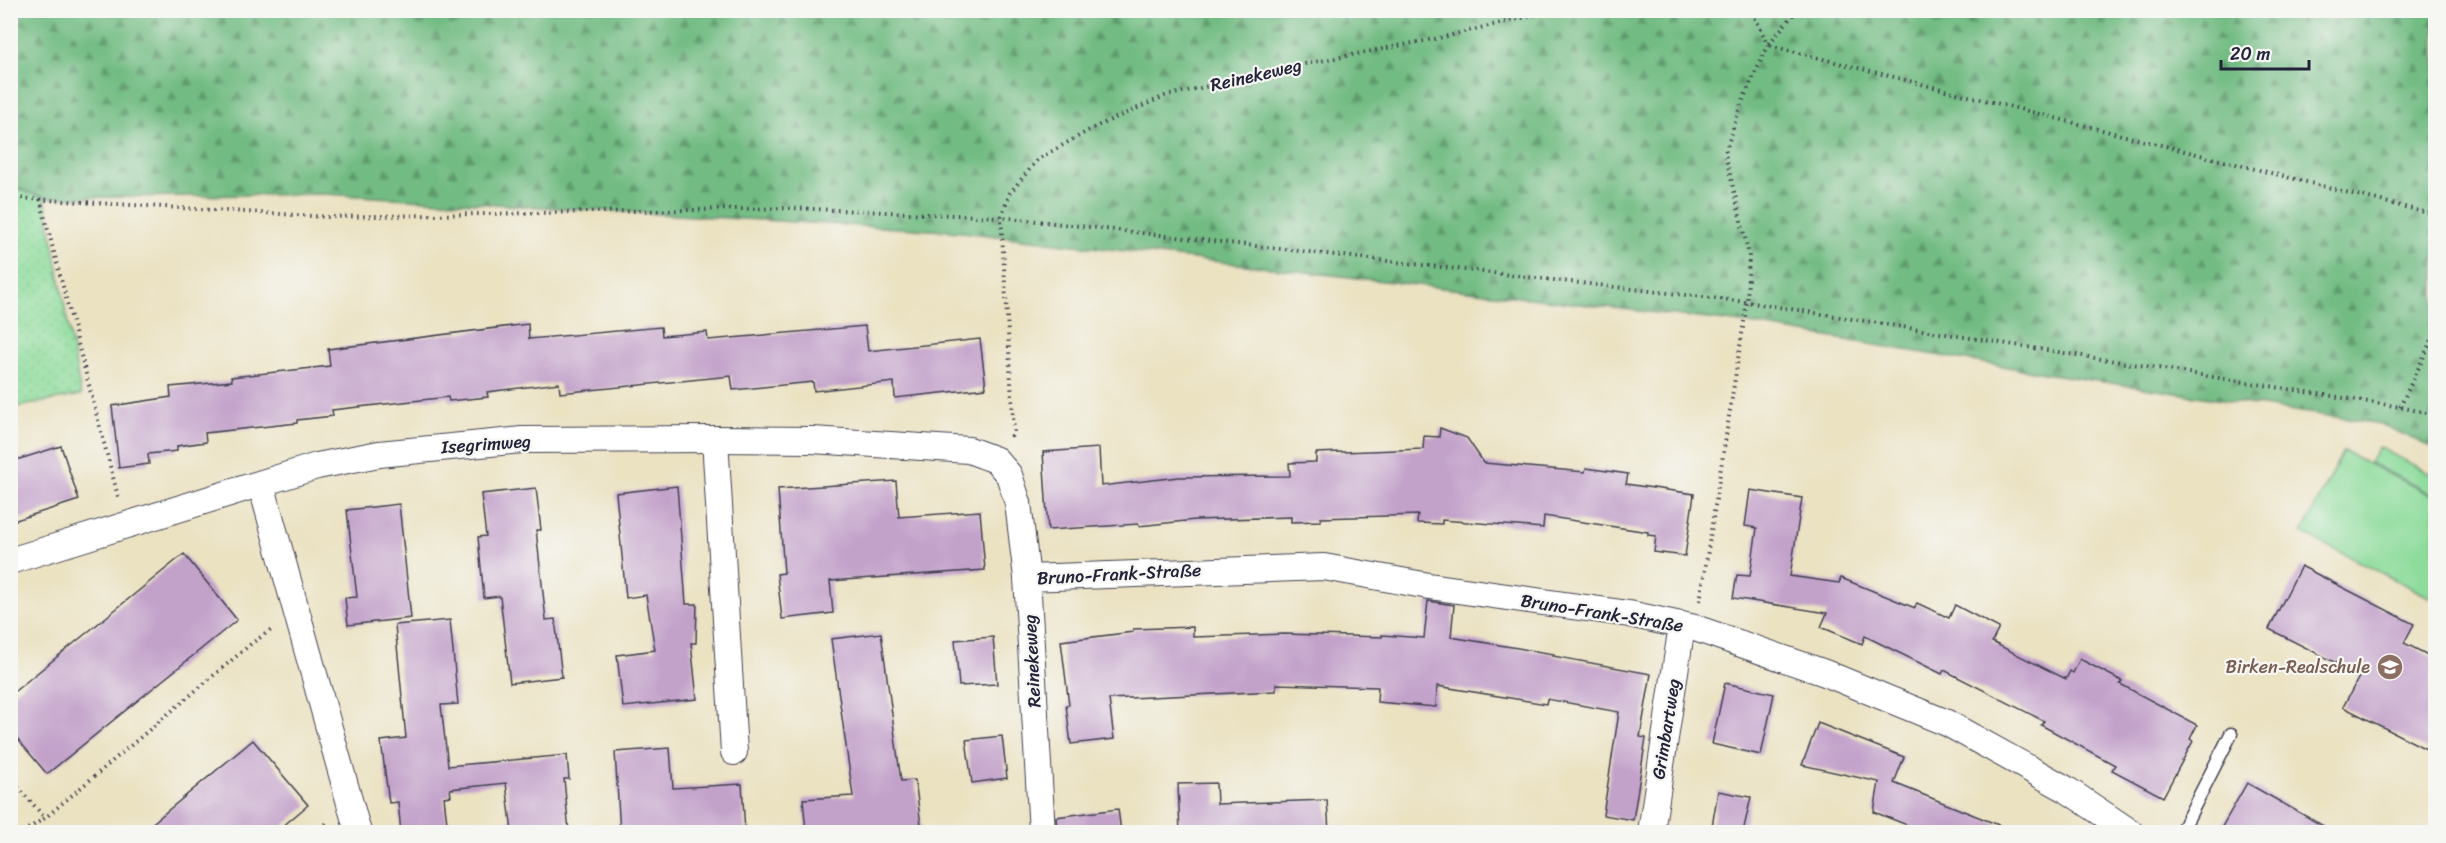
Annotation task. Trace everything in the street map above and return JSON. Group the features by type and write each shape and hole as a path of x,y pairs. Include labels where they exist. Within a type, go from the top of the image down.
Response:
{"street":[{"name":"Isegrimweg","path":"10,561 126,527 317,466 379,454 522,440 715,439 812,440 969,450 996,460"},
{"path":"715,439 734,752"},
{"name":"Reinekeweg","path":"996,460 1009,475 1018,503 1028,578 1042,832"},
{"path":"261,484 358,832"},
{"name":"Bruno-Frank-Straße","path":"1028,578 1324,567 1429,586 1629,614 1689,627 1825,673 1947,723 2066,789 2130,832"},
{"name":"Grimbartweg","path":"1651,832 1689,627"}],"lane":[{"path":"2181,832 2231,734"}],"path":[{"name":"Reinekeweg","path":"1001,217 1010,193 1038,159 1095,127 1165,96 1305,64 1439,38 1555,10"},
{"path":"1744,10 1756,19 1768,45"},
{"path":"1689,627 1748,303 1749,255 1725,153 1741,104 1768,45 1797,10"},
{"path":"1768,45 2436,215"},
{"path":"10,196 329,217 791,208 1001,217 1748,303 2400,407 2436,415"},
{"path":"40,199 126,527"},
{"path":"996,460 1014,432 1001,217"},
{"path":"2400,407 2436,331"},
{"path":"23,832 45,818 252,643"},
{"path":"10,778 45,818"},
{"path":"316,832 324,826"}],"green space":[{"path":"11,10 2435,11 2435,449 2381,424 2038,372 1743,323 963,232 324,194 46,198 11,186"},
{"path":"11,187 45,198 81,395 11,408"},
{"path":"2378,447 2435,476 2435,496 2370,463"},
{"path":"2343,451 2435,497 2435,600 2302,533"}],"building":[{"path":"528,324 529,339 661,327 662,336 707,332 708,340 865,326 868,351 980,339 986,388 895,398 894,382 814,391 813,382 733,390 731,376 560,393 559,383 487,392 488,397 449,401 448,397 332,410 333,416 297,420 297,423 205,433 206,442 177,446 177,451 148,454 149,464 119,468 112,406 171,397 170,387 232,381 231,377 330,366 328,349"},
{"path":"1440,428 1467,438 1484,463 1585,472 1586,468 1628,474 1626,484 1694,494 1685,556 1654,552 1656,536 1648,535 1648,532 1544,516 1543,528 1442,520 1442,524 1417,523 1418,515 1321,518 1321,521 1291,522 1291,517 1195,520 1139,526 1138,524 1048,530 1043,452 1099,448 1101,486 1179,477 1290,476 1289,463 1316,462 1316,453 1423,449 1424,436 1439,437"},
{"path":"61,446 79,500 10,522 10,462"},
{"path":"896,481 899,517 980,511 985,570 830,581 833,613 782,619 777,574 784,573 778,489"},
{"path":"677,486 686,604 697,604 696,643 691,643 697,699 623,707 617,655 655,650 646,595 626,598 616,493"},
{"path":"536,488 541,530 536,530 546,620 555,619 562,677 510,683 500,596 484,598 478,537 486,536 481,494"},
{"path":"1750,490 1802,498 1790,576 1839,583 1841,578 1915,608 1917,603 1949,618 1955,605 1999,628 1992,642 2066,679 2070,671 2073,673 2080,659 2122,681 2120,684 2197,725 2190,739 2193,741 2163,797 2112,770 2115,765 2041,725 2044,721 1944,670 1942,674 1865,636 1862,644 1821,627 1827,613 1733,598 1737,575 1750,576 1757,528 1745,526"},
{"path":"399,504 411,618 348,625 345,598 357,597 347,510"},
{"path":"184,554 237,620 47,774 10,730 10,695"},
{"name":"Birken-Realschule","path":"2301,566 2414,624 2404,643 2436,659 2436,754 2343,707 2360,675 2269,629"},
{"path":"1428,601 1454,605 1451,637 1554,654 1553,656 1651,674 1640,737 1646,738 1633,820 1603,815 1619,712 1547,699 1546,704 1437,686 1436,707 1377,702 1378,687 1276,684 1276,691 1109,699 1114,739 1071,744 1061,641 1133,632 1133,629 1193,627 1193,637 1284,634 1424,638"},
{"path":"450,620 458,704 441,705 448,766 567,755 569,779 564,779 569,832 512,832 506,783 450,789 451,796 444,797 448,832 401,832 398,802 389,803 381,741 406,738 395,625"},
{"path":"881,633 901,781 915,780 922,832 806,832 803,799 853,796 831,639"},
{"path":"993,637 997,684 959,686 955,640"},
{"path":"1725,683 1774,694 1761,755 1712,744"},
{"path":"1818,723 1904,757 1894,783 2016,832 1925,832 1874,812 1879,782 1802,765"},
{"path":"1002,736 1007,778 972,783 966,740"},
{"path":"253,740 308,805 276,832 142,832"},
{"path":"670,748 673,788 742,784 745,832 620,832 615,752"},
{"path":"1216,783 1217,804 1327,800 1329,832 1180,832 1178,784"},
{"path":"2247,783 2334,832 2219,832"},
{"path":"1718,791 1751,797 1743,832 1711,832"},
{"path":"1118,809 1121,832 1057,832 1056,817"}],"place":[{"name":"Birken-Realschule","path":"2390,667"}]}
